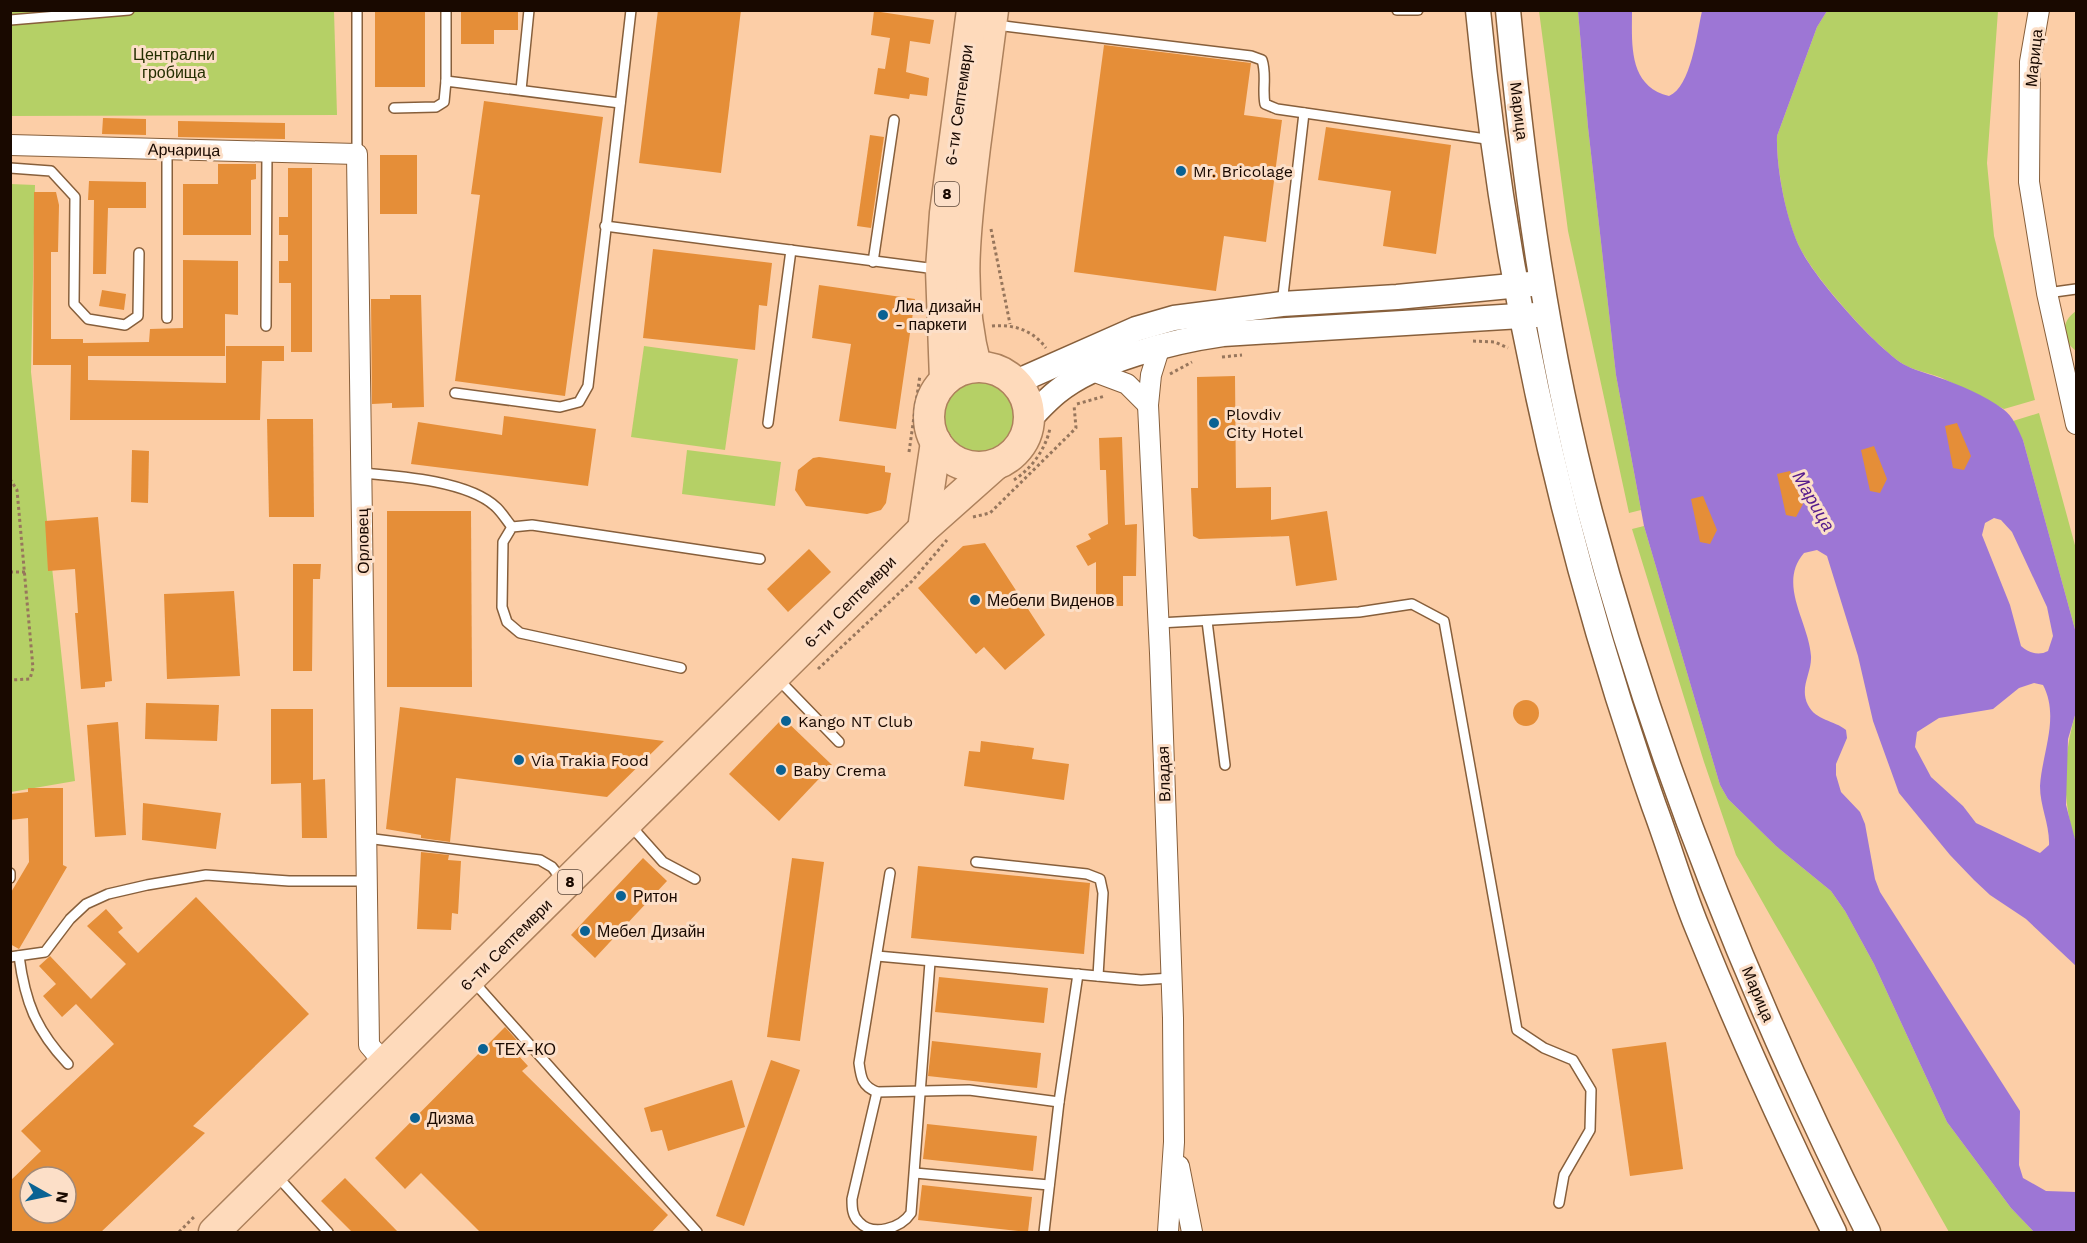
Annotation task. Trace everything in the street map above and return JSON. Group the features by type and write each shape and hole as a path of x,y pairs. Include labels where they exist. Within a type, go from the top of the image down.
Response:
{"main road":[{"name":"6-ти Септември","path":"933,373 945,213 985,15"},
{"name":"6-ти Септември","path":"976,366 964,311 963,271 985,15"},
{"path":"994,465 983,467 961,464 942,451 936,442 931,432 929,410 938,388 933,373 954,373 976,366 998,369 1016,382 1026,398 1030,418"},
{"name":"8","path":"994,465 1020,447 1030,418"},
{"path":"923,530 936,442"},
{"name":"6-ти Септември","path":"221,1222 386,1065 923,530 994,465"}],"street":[{"name":"Марица","path":"1478,10 1494,141 1520,317 1565,516 1626,725 1697,926 1785,1132 1834,1233"},
{"name":"Марица","path":"1508,10 1515,86 1547,314 1589,509 1618,614 1652,716 1725,915 1812,1120 1868,1233"},
{"name":"Марица","path":"2039,10 2030,62 2029,182 2047,293 2072,376 2076,420"},
{"name":"Арчарица","path":"10,146 357,154"},
{"name":"Орловец","path":"357,154 369,1045 386,1065"},
{"path":"1016,382 1136,329 1174,318 1282,304 1397,297 1542,283"},
{"path":"1030,418 1058,391 1095,372 1179,340 1223,333 1547,314"},
{"name":"Владая","path":"1160,346 1151,375 1148,405 1159,624 1171,978 1174,1143 1168,1233"},
{"path":"1095,372 1127,384 1148,405"},
{"name":"Владая","path":"1174,1143 1192,1233"}],"lane":[{"path":"10,20 129,10"},
{"name":"Орловец","path":"357,10 357,154"},
{"path":"394,108 436,107 444,102 446,10"},
{"path":"521,90 529,10"},
{"path":"455,393 560,407 579,402 588,386 632,10"},
{"path":"1398,10 1418,10"},
{"path":"985,15 1251,56 1262,60 1265,71 1262,92 1265,104 1277,109 1494,141"},
{"path":"446,81 620,103"},
{"path":"1282,304 1304,112"},
{"path":"873,262 894,120"},
{"path":"167,149 167,318"},
{"path":"266,326 267,152"},
{"path":"10,168 51,171 75,198 74,304 88,319 125,325 138,316 139,253"},
{"path":"605,226 941,270"},
{"path":"768,423 791,250"},
{"path":"2047,293 2076,289"},
{"path":"362,473 401,476 473,493 497,507 512,527"},
{"path":"512,527 532,525 760,559"},
{"path":"512,527 503,542 502,607 507,622 520,633 681,668"},
{"path":"1159,624 1359,612 1412,604 1444,621 1517,1030 1545,1048 1573,1060 1591,1090 1590,1130 1564,1175 1559,1203"},
{"path":"1208,621 1225,765"},
{"path":"776,676 838,742"},
{"path":"628,824 663,862 695,879"},
{"path":"366,838 540,860 552,867 567,885"},
{"path":"976,862 1087,874 1100,879 1103,893 1098,976"},
{"path":"10,873 10,878"},
{"path":"890,873 859,1063 861,1078 867,1088 876,1092 969,1090 1059,1102"},
{"path":"68,1064 47,1042 28,1006 15,956 45,952 70,919 86,904 108,894 206,875 289,881 367,881"},
{"path":"877,956 1141,980 1171,978"},
{"path":"876,1092 852,1199 853,1213 859,1223 881,1228 904,1223 911,1213 930,962"},
{"path":"1044,1233 1059,1102 1078,974"},
{"path":"471,980 697,1233"},
{"path":"274,1173 328,1233"},
{"path":"915,1173 1049,1185"}],"path":[{"path":"989,221 1010,324"},
{"path":"1462,340 1495,342 1513,350 1527,347"},
{"path":"1212,357 1248,355"},
{"path":"1151,375 1173,374 1178,368 1200,358"},
{"path":"908,463 913,410 933,373"},
{"path":"964,519 990,513 1076,428 1074,405 1111,394 1127,384"},
{"path":"10,479 13,479 17,490 33,668 30,679 10,680"},
{"path":"10,572 25,572"},
{"path":"179,1233 221,1222"}],"green space":[{"name":"Централни гробища","path":"11,11 334,11 337,115 11,116"},
{"path":"1539,11 1578,11 1588,127 1616,375 1641,510 1629,513 1568,231"},
{"path":"1827,11 1998,11 1987,163 1994,236 2035,400 2004,409 1942,378 1903,364 1877,342 1847,310 1818,276 1800,248 1790,223 1783,193 1777,136 1817,27"},
{"path":"10,184 35,185 31,372 75,781 11,792"},
{"path":"2076,311 2076,351 2067,342 2064,331 2067,320"},
{"path":"644,346 738,359 725,450 631,437"},
{"path":"981,381 995,384 1007,392 1015,404 1018,418 1015,432 1007,444 995,452 981,455 967,452 955,444 947,432 944,418 947,404 955,392 967,384"},
{"path":"2039,413 2076,549 2076,633 2023,440 2013,421"},
{"path":"687,450 781,462 775,506 682,494"},
{"path":"1644,526 1720,785 1728,799 1776,846 1831,891 1845,911 1874,964 1947,1122 2011,1208 2034,1232 1949,1232 1736,855 1704,762 1632,529"},
{"path":"2076,712 2076,843 2066,794 2066,761"}],"water":[{"path":"1578,11 1632,11 1633,50 1639,73 1656,91 1669,96 1677,91 1688,71 1702,11 1827,11 1817,27 1777,136 1778,163 1783,193 1790,223 1800,248 1818,277 1862,327 1891,355 1907,366 1963,387 1996,404 2010,415 2023,440 2076,633 2076,712 2068,739 2066,805 2076,843 2076,966 2026,919 1990,895 1974,880 1950,855 1899,793 1873,721 1858,656 1827,556 1817,550 1804,553 1796,565 1793,577 1794,590 1811,656 1805,686 1806,698 1811,710 1816,714 1846,730 1847,738 1836,764 1836,775 1841,792 1860,812 1865,824 1875,879 1880,892 2020,1111 2019,1165 2023,1178 2046,1191 2076,1192 2076,1232 2034,1232 2011,1208 1947,1122 1874,964 1845,911 1831,891 1776,846 1728,799 1720,785 1644,526 1616,375 1588,127","holes":["1994,518 2001,520 2012,532 2047,607 2053,636 2048,651 2045,653 2034,653 2021,646 2010,605 1982,535 1985,523","2034,683 2043,685 2050,710 2049,735 2040,786 2049,845 2040,853 1976,823 1963,806 1931,777 1915,747 1917,732 1939,718 1993,709 2019,688"]}],"building":[{"path":"375,10 425,10 425,87 375,87"},
{"path":"461,10 518,10 518,30 494,30 494,44 461,44"},
{"path":"658,10 741,10 721,173 639,163"},
{"path":"874,11 934,20 930,44 910,41 906,72 929,78 927,96 910,94 909,99 874,94 878,68 885,69 890,38 871,35"},
{"name":"Mr. Bricolage","path":"1104,45 1251,63 1244,115 1282,120 1266,242 1224,236 1216,291 1074,272"},
{"path":"484,101 603,117 565,396 455,381 480,195 471,194"},
{"path":"103,118 146,119 146,135 102,134"},
{"path":"178,121 285,123 285,139 178,137"},
{"path":"1326,127 1451,145 1436,254 1383,246 1391,191 1318,180"},
{"path":"870,135 884,137 871,228 857,226"},
{"path":"380,155 417,155 417,214 380,214"},
{"path":"218,164 256,164 256,179 251,180 251,235 183,235 183,184 218,184"},
{"path":"288,168 312,168 312,352 291,352 291,283 279,283 279,261 288,261 288,235 279,235 279,217 288,217"},
{"path":"89,181 146,182 146,208 108,208 106,274 93,274 94,200 88,200"},
{"path":"34,192 56,192 59,205 58,252 51,252 51,339 83,339 83,343 149,342 150,329 183,328 183,260 238,261 238,315 225,314 225,356 88,356 88,380 226,383 226,346 284,346 284,361 262,361 260,420 70,420 71,365 33,365"},
{"path":"653,249 772,263 767,306 759,305 755,350 643,338"},
{"path":"819,285 915,299 896,429 839,421 851,344 812,338"},
{"path":"102,290 126,294 124,310 99,306"},
{"path":"390,295 421,295 424,407 392,408 392,403 372,404 371,299 390,299"},
{"path":"1235,376 1236,488 1271,487 1271,520 1327,511 1337,580 1296,586 1289,536 1199,539 1193,536 1191,488 1198,488 1197,377"},
{"path":"504,416 596,429 588,486 411,464 418,422 502,435"},
{"path":"267,419 313,419 314,517 269,517"},
{"path":"1957,423 1971,456 1964,470 1953,468 1945,426"},
{"path":"1122,437 1125,525 1137,524 1136,576 1123,576 1123,606 1105,606 1105,597 1096,597 1096,562 1088,566 1076,546 1091,539 1088,534 1108,524 1106,470 1100,470 1099,438"},
{"path":"1874,446 1887,479 1880,493 1870,491 1861,450"},
{"path":"132,450 149,451 148,503 131,502"},
{"path":"813,458 885,466 885,472 891,473 886,503 881,510 867,514 806,506 795,490 798,470"},
{"path":"1790,471 1803,504 1796,517 1786,515 1777,474"},
{"path":"1703,496 1717,530 1710,544 1700,542 1691,499"},
{"path":"387,511 471,511 472,687 387,687"},
{"path":"98,517 112,681 105,682 105,687 81,689 75,613 78,613 75,569 48,571 45,521"},
{"name":"Мебели Виденов","path":"985,543 1045,635 1005,670 984,647 976,654 918,588 963,546"},
{"path":"809,549 831,572 788,612 767,589"},
{"path":"293,564 321,564 320,579 313,579 312,671 293,671"},
{"path":"234,591 240,676 167,679 164,594"},
{"path":"1526,700 1535,704 1539,713 1535,722 1526,726 1517,722 1513,713 1517,704"},
{"path":"146,703 219,705 217,741 145,739"},
{"name":"Via Trakia Food","path":"400,707 664,741 607,797 456,778 450,842 421,838 421,835 386,829"},
{"path":"271,709 313,709 313,780 325,779 327,838 302,838 301,783 271,784"},
{"name":"Baby Crema","path":"783,718 832,765 779,821 729,774"},
{"path":"118,722 126,835 95,837 87,725"},
{"path":"981,741 1034,748 1032,759 1069,764 1064,800 964,786 969,751 980,752"},
{"path":"28,788 63,788 63,865 67,867 19,949 10,944 10,894 29,862 28,818 10,820 10,794 28,792"},
{"path":"143,803 221,813 216,849 142,840"},
{"path":"421,852 449,855 448,860 461,861 458,914 452,913 451,930 417,929"},
{"path":"643,858 667,881 595,958 571,935"},
{"path":"792,858 824,862 800,1041 767,1037"},
{"path":"918,866 1090,883 1084,954 911,938"},
{"path":"196,897 309,1014 193,1126 205,1133 100,1233 10,1233 10,1181 18,1173 18,1225 78,1225 78,1165 27,1165 41,1151 21,1131 114,1044 76,1004 62,1017 43,996 56,984 39,966 50,956 91,999 126,964 87,926 106,909 123,928 118,932 138,953"},
{"path":"939,977 1048,988 1044,1023 935,1012"},
{"path":"505,1027 523,1047 517,1054 528,1066 522,1071 668,1215 651,1233 481,1233 421,1173 405,1189 375,1158"},
{"path":"932,1041 1041,1053 1037,1088 928,1076"},
{"path":"1666,1042 1683,1169 1630,1176 1612,1049"},
{"path":"771,1060 800,1070 744,1226 716,1216"},
{"path":"732,1080 745,1127 668,1151 662,1130 651,1132 644,1108"},
{"path":"927,1124 1037,1136 1033,1171 923,1159"},
{"path":"345,1178 399,1233 353,1233 321,1201"},
{"path":"922,1185 1032,1197 1028,1232 918,1220"}],"place":[{"name":"Mr. Bricolage","path":"1181,171"},
{"name":"Лиа дизайн - паркети","path":"883,315"},
{"name":"Plovdiv City Hotel","path":"1214,423"},
{"name":"Мебели Виденов","path":"975,600"},
{"name":"Kango NT Club","path":"786,721"},
{"name":"Via Trakia Food","path":"519,760"},
{"name":"Baby Crema","path":"781,770"},
{"name":"Ритон","path":"621,896"},
{"name":"Мебел Дизайн","path":"585,931"},
{"name":"ТЕХ-КО","path":"483,1049"},
{"name":"Дизма","path":"415,1118"}]}
